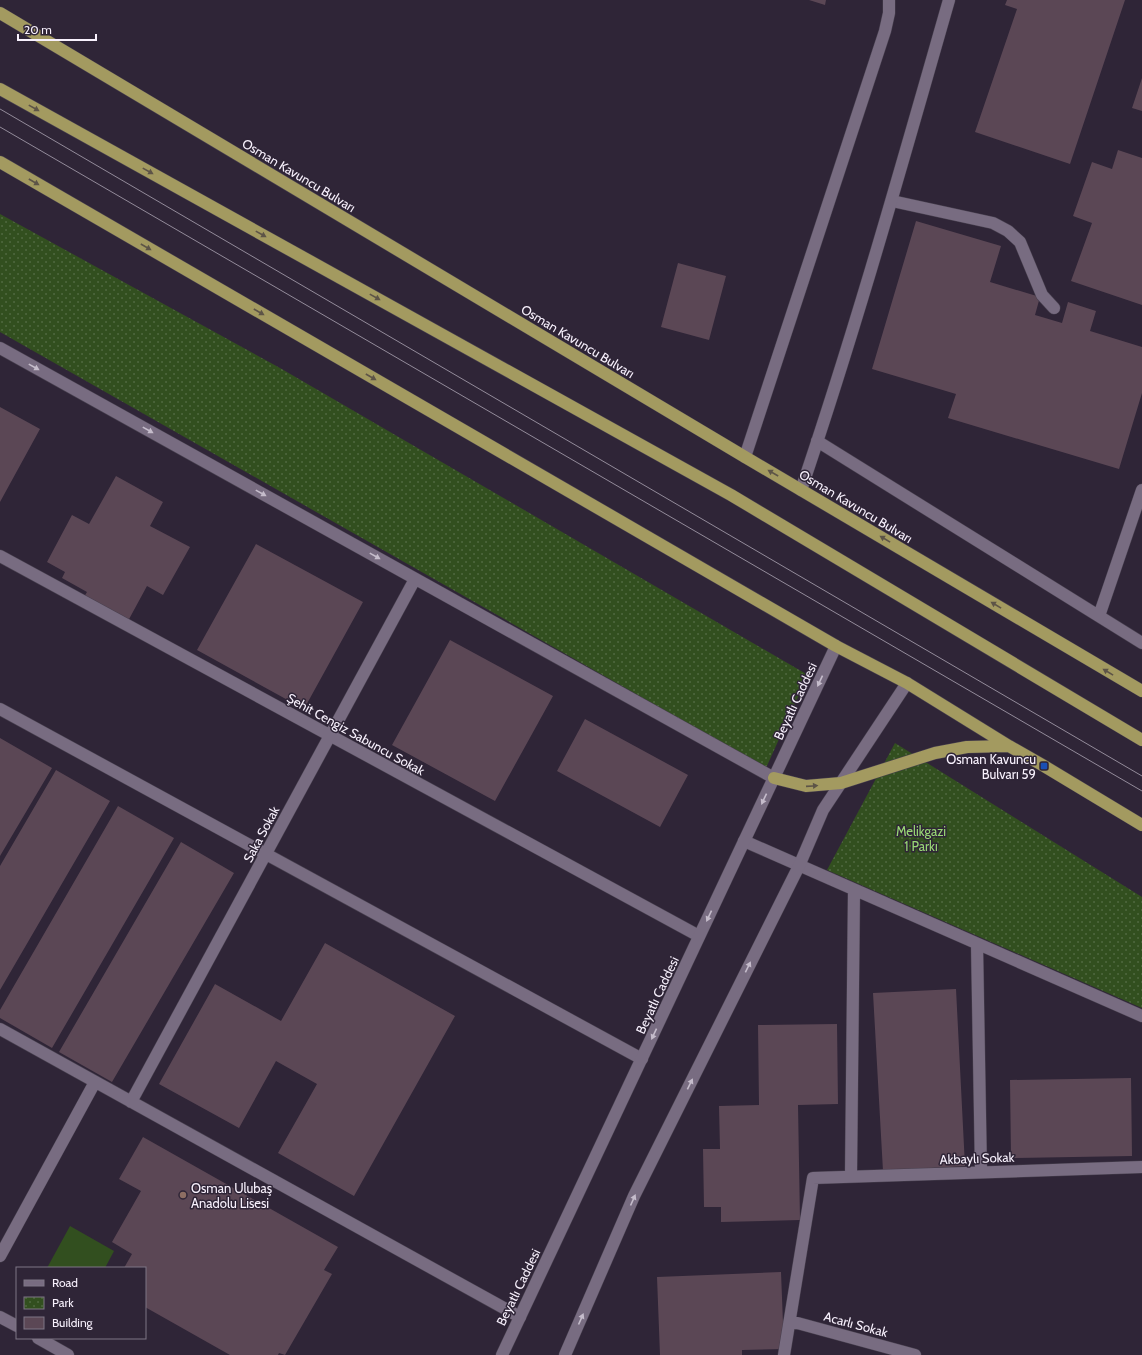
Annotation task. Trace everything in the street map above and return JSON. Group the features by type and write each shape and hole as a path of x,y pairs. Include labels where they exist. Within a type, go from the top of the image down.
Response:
{"highway":[{"name":"Osman Kavuncu Bulvarı","path":"0,14 1142,691"},
{"path":"0,89 731,495 1142,740"},
{"path":"0,162 836,646 907,683 1142,825"},
{"path":"774,778 806,786 841,783 935,753 967,747 1009,746"}],"street":[{"path":"745,457 885,31 889,13 889,0"},
{"path":"801,490 892,201 949,0"},
{"path":"892,201 993,223 1008,231 1020,242 1042,295 1054,308"},
{"path":"0,348 774,778"},
{"path":"817,441 1142,643"},
{"path":"1098,616 1142,490"},
{"name":"Şehit Cengiz Sabuncu Sokak","path":"0,556 699,936"},
{"name":"Saka Sokak","path":"131,1102 415,579"},
{"name":"Beyatlı Caddesi","path":"502,1355 836,646"},
{"path":"565,1355 634,1196 799,866 823,810 907,683"},
{"path":"0,709 642,1059"},
{"path":"744,842 1142,1016"},
{"path":"851,1176 854,890"},
{"path":"978,944 980,1172"},
{"path":"0,1029 520,1317"},
{"path":"0,1256 95,1082"},
{"name":"Akbaylı Sokak","path":"790,1321 813,1178 1142,1167"},
{"path":"0,1317 16,1325"},
{"path":"784,1355 790,1321"},
{"name":"Acarlı Sokak","path":"790,1321 915,1355"},
{"path":"40,1339 68,1355"}],"green space":[{"path":"0,214 280,368 808,675 766,768 0,332"},
{"name":"Melikgazi 1 Parkı","path":"895,743 1142,897 1142,1008 827,870"},
{"path":"70,1226 114,1251 106,1267 48,1267"}],"building":[{"path":"809,0 826,0 825,5"},
{"path":"1007,0 1125,0 1070,164 975,132 1017,9 1005,5"},
{"path":"1142,78 1142,111 1132,108"},
{"path":"1118,150 1142,158 1142,305 1071,281 1092,223 1073,216 1092,162 1112,169"},
{"path":"916,221 1001,246 990,282 1040,297 1035,315 1062,323 1068,302 1096,311 1090,331 1142,347 1142,393 1119,469 948,418 956,394 872,369"},
{"path":"678,263 726,276 709,340 661,327"},
{"path":"0,407 40,429 0,502"},
{"path":"116,476 163,502 150,526 190,547 163,595 147,586 128,621 84,597 87,592 62,578 65,572 47,562 72,515 89,524"},
{"path":"256,544 363,602 304,709 197,650"},
{"path":"450,640 553,696 495,801 392,745"},
{"path":"585,719 688,775 660,827 557,771"},
{"path":"0,738 52,768 0,856"},
{"path":"56,770 110,801 0,990 0,866"},
{"path":"118,806 174,838 52,1048 0,1018 0,1010"},
{"path":"181,842 234,873 112,1082 59,1052"},
{"path":"325,943 455,1016 354,1196 278,1153 317,1084 276,1061 239,1128 159,1084 215,984 281,1021"},
{"path":"956,989 965,1166 883,1171 873,993"},
{"path":"837,1024 838,1104 798,1105 800,1220 721,1222 721,1207 704,1207 703,1149 720,1149 719,1106 759,1105 758,1025"},
{"path":"1131,1078 1132,1156 1011,1158 1010,1080"},
{"path":"143,1137 338,1247 324,1270 332,1274 285,1355 279,1353 278,1355 230,1355 146,1308 146,1267 125,1267 132,1254 112,1242 141,1191 119,1179"},
{"path":"781,1272 784,1349 742,1350 742,1355 660,1355 657,1277"}],"tram line":[{"path":"0,109 1142,776"},
{"path":"0,127 1142,791"}],"place":[{"name":"Osman Kavuncu Bulvarı 59","path":"1044,766"},
{"name":"Osman Ulubaş Anadolu Lisesi","path":"183,1195"}]}
